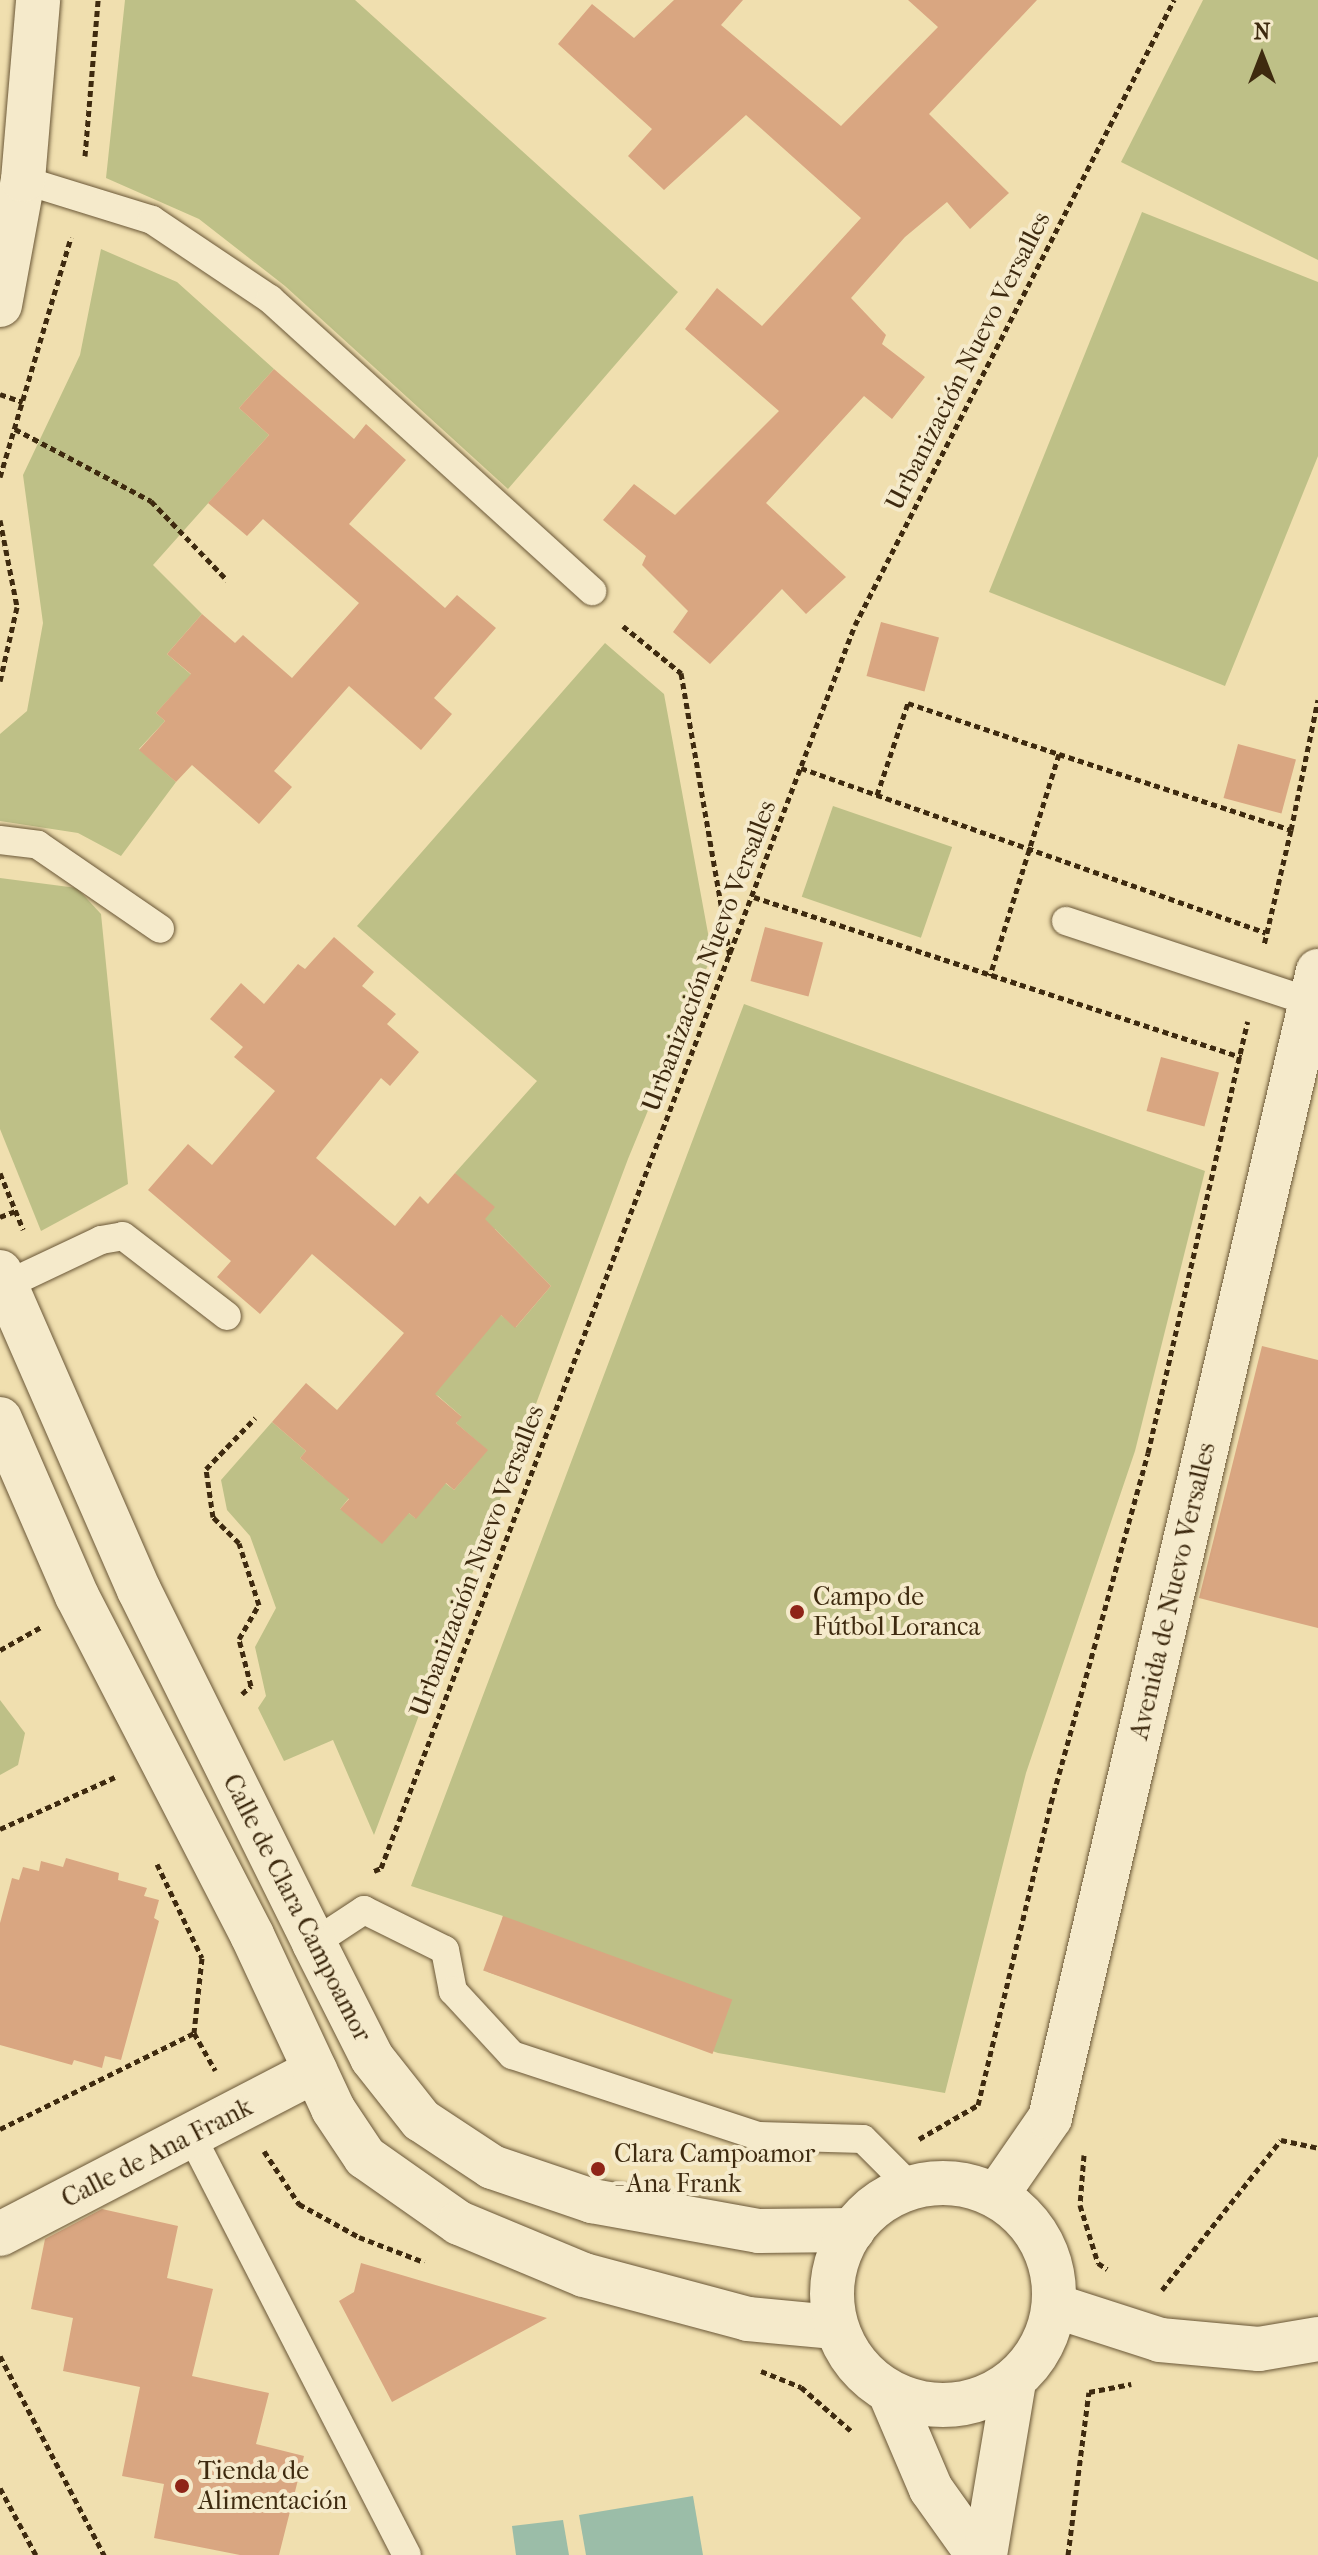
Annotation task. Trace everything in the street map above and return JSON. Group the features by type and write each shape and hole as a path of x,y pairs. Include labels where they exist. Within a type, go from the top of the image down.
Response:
{"main road":[{"path":"0,305 23,180 38,0"},
{"name":"Avenida de Nuevo Versalles","path":"996,2196 1050,2118 1314,986"},
{"name":"Calle de Clara Campoamor","path":"15,1276 139,1590 372,2058 421,2120 492,2167 592,2201 744,2228 853,2230"},
{"name":"Calle de Clara Campoamor","path":"0,1419 77,1596 252,1935 315,2071 365,2157 459,2223 598,2279 748,2319 835,2327"},
{"name":"Calle de Ana Frank","path":"0,2234 315,2071"},
{"path":"955,2183 996,2196 1030,2224 1051,2263 1055,2306 1042,2348 1014,2381 975,2402 932,2406 890,2393 856,2365 835,2327 832,2283 853,2230 872,2208 911,2187 955,2183"},
{"path":"1055,2306 1165,2320 1259,2349 1318,2339"},
{"path":"985,2555 1014,2381"},
{"path":"890,2393 931,2489 978,2555"}],"lane":[{"path":"23,180 152,220 270,299 591,591"},
{"path":"0,840 38,845 160,929"},
{"path":"1066,921 1255,983 1314,986"},
{"path":"15,1276 101,1240 123,1236 227,1316"},
{"path":"314,1943 364,1910 445,1950 453,1991 512,2055 759,2136 863,2139 911,2187"},
{"path":"191,2135 407,2555"}],"path":[{"name":"Urbanización Nuevo Versalles","path":"368,1875 381,1868 754,897 855,625 1174,0"},
{"path":"0,394 23,402"},
{"path":"15,429 151,501 227,580"},
{"path":"0,520 17,607 0,681"},
{"path":"623,626 681,673 730,959"},
{"path":"879,2155 948,2126 978,2105 1051,1803 1148,1453 1241,1057 1318,700"},
{"path":"877,795 908,703 1291,830"},
{"path":"990,975 1059,754"},
{"path":"801,768 1266,933"},
{"path":"754,897 1241,1057"},
{"path":"0,1173 16,1211 15,1276"},
{"path":"0,1217 16,1211"},
{"path":"233,1684 239,1697 251,1686 239,1639 259,1605 239,1543 213,1517 206,1469 255,1418"},
{"path":"0,1650 43,1627"},
{"path":"0,1829 115,1777"},
{"path":"0,2129 194,2033"},
{"path":"1084,2139 1080,2205 1098,2263 1121,2277"},
{"path":"1068,2555 1089,2392 1145,2381 1165,2320 1156,2298 1281,2140 1318,2148"},
{"path":"0,2356 104,2555"},
{"path":"0,2488 36,2555"}],"green space":[{"path":"125,0 355,0 678,292 508,489 285,286 199,219 106,178"},
{"path":"1203,0 1318,0 1318,260 1121,162"},
{"path":"1142,212 1318,282 1318,456 1225,686 989,592"},
{"path":"101,249 177,282 274,369 239,408 269,435 153,565 202,614 167,654 201,683 178,689 156,713 165,721 139,749 176,782 121,856 78,833 0,821 0,734 27,711 43,623 23,475 80,355"},
{"path":"605,643 664,694 712,955 628,1159 374,1835 333,1740 284,1761 258,1708 266,1696 255,1647 276,1608 250,1536 227,1510 221,1480 272,1422 306,1451 300,1458 323,1477 355,1491 340,1509 409,1513 415,1518 439,1478 454,1490 487,1450 456,1423 461,1416 438,1396 421,1390 496,1311 516,1327 551,1286 495,1229 490,1234 455,1173 537,1081 357,926"},
{"path":"833,806 952,847 921,938 802,897"},
{"path":"0,878 77,888 101,914 128,1184 41,1231 0,1129"},
{"name":"Campo de Fútbol Loranca","path":"744,1004 1205,1171 1135,1451 1026,1773 945,2093 718,2053 488,1972 503,1916 411,1886"},
{"path":"0,1700 25,1733 18,1765 0,1775"}],"shaded area":[{"path":"693,2496 703,2555 586,2555 579,2515"},
{"path":"563,2520 569,2555 516,2555 512,2526"}],"building":[{"path":"674,0 743,0 721,25 841,126 938,27 908,0 1037,0 929,114 1009,193 970,229 947,202 905,237 851,298 886,335 882,344 925,377 892,419 864,396 766,503 846,577 806,614 782,589 710,664 673,632 688,611 642,565 646,556 603,520 634,484 675,515 779,411 685,329 717,288 762,326 861,218 746,115 664,190 628,156 652,129 558,44 592,4 634,38"},
{"path":"274,369 354,439 366,424 406,460 349,524 445,608 457,595 496,628 434,698 452,714 421,750 349,686 274,771 292,787 259,824 192,765 176,782 139,750 165,721 156,713 191,674 167,654 202,614 235,643 243,635 292,678 359,603 263,519 247,536 208,503 269,435 239,408"},
{"path":"881,622 939,638 924,692 867,676"},
{"path":"1238,744 1296,760 1281,814 1224,798"},
{"path":"765,927 823,943 808,997 751,981"},
{"path":"334,937 374,972 362,986 396,1014 387,1024 419,1052 390,1086 381,1078 316,1158 395,1226 420,1196 428,1204 455,1173 495,1207 485,1219 551,1286 515,1328 501,1315 435,1394 462,1417 456,1423 488,1450 454,1490 446,1483 416,1519 409,1513 382,1544 340,1509 349,1499 300,1458 306,1451 272,1422 306,1383 337,1410 404,1333 312,1254 260,1314 217,1277 231,1261 148,1190 188,1144 212,1165 275,1091 234,1057 243,1047 210,1019 241,983 264,1004 298,964 305,969"},
{"path":"1161,1057 1219,1073 1204,1127 1147,1111"},
{"path":"1262,1346 1318,1360 1318,1628 1199,1598"},
{"path":"66,1858 119,1873 118,1880 147,1888 144,1896 159,1900 154,1918 159,1921 121,2060 105,2056 102,2068 74,2060 72,2065 0,2045 0,1923 12,1878 19,1880 23,1867 39,1871 41,1861 63,1867"},
{"path":"503,1916 732,1999 712,2054 483,1971"},
{"path":"102,2209 178,2226 167,2278 213,2289 192,2376 269,2393 256,2444 304,2456 279,2555 240,2555 154,2538 164,2484 122,2476 140,2387 63,2371 73,2318 31,2309 45,2239"},
{"path":"361,2263 547,2318 392,2402 339,2301 354,2292"}],"place":[{"name":"Campo de Fútbol Loranca","path":"797,1612"},
{"name":"Clara Campoamor - Ana Frank","path":"598,2169"},
{"name":"Tienda de Alimentación","path":"182,2486"}]}
